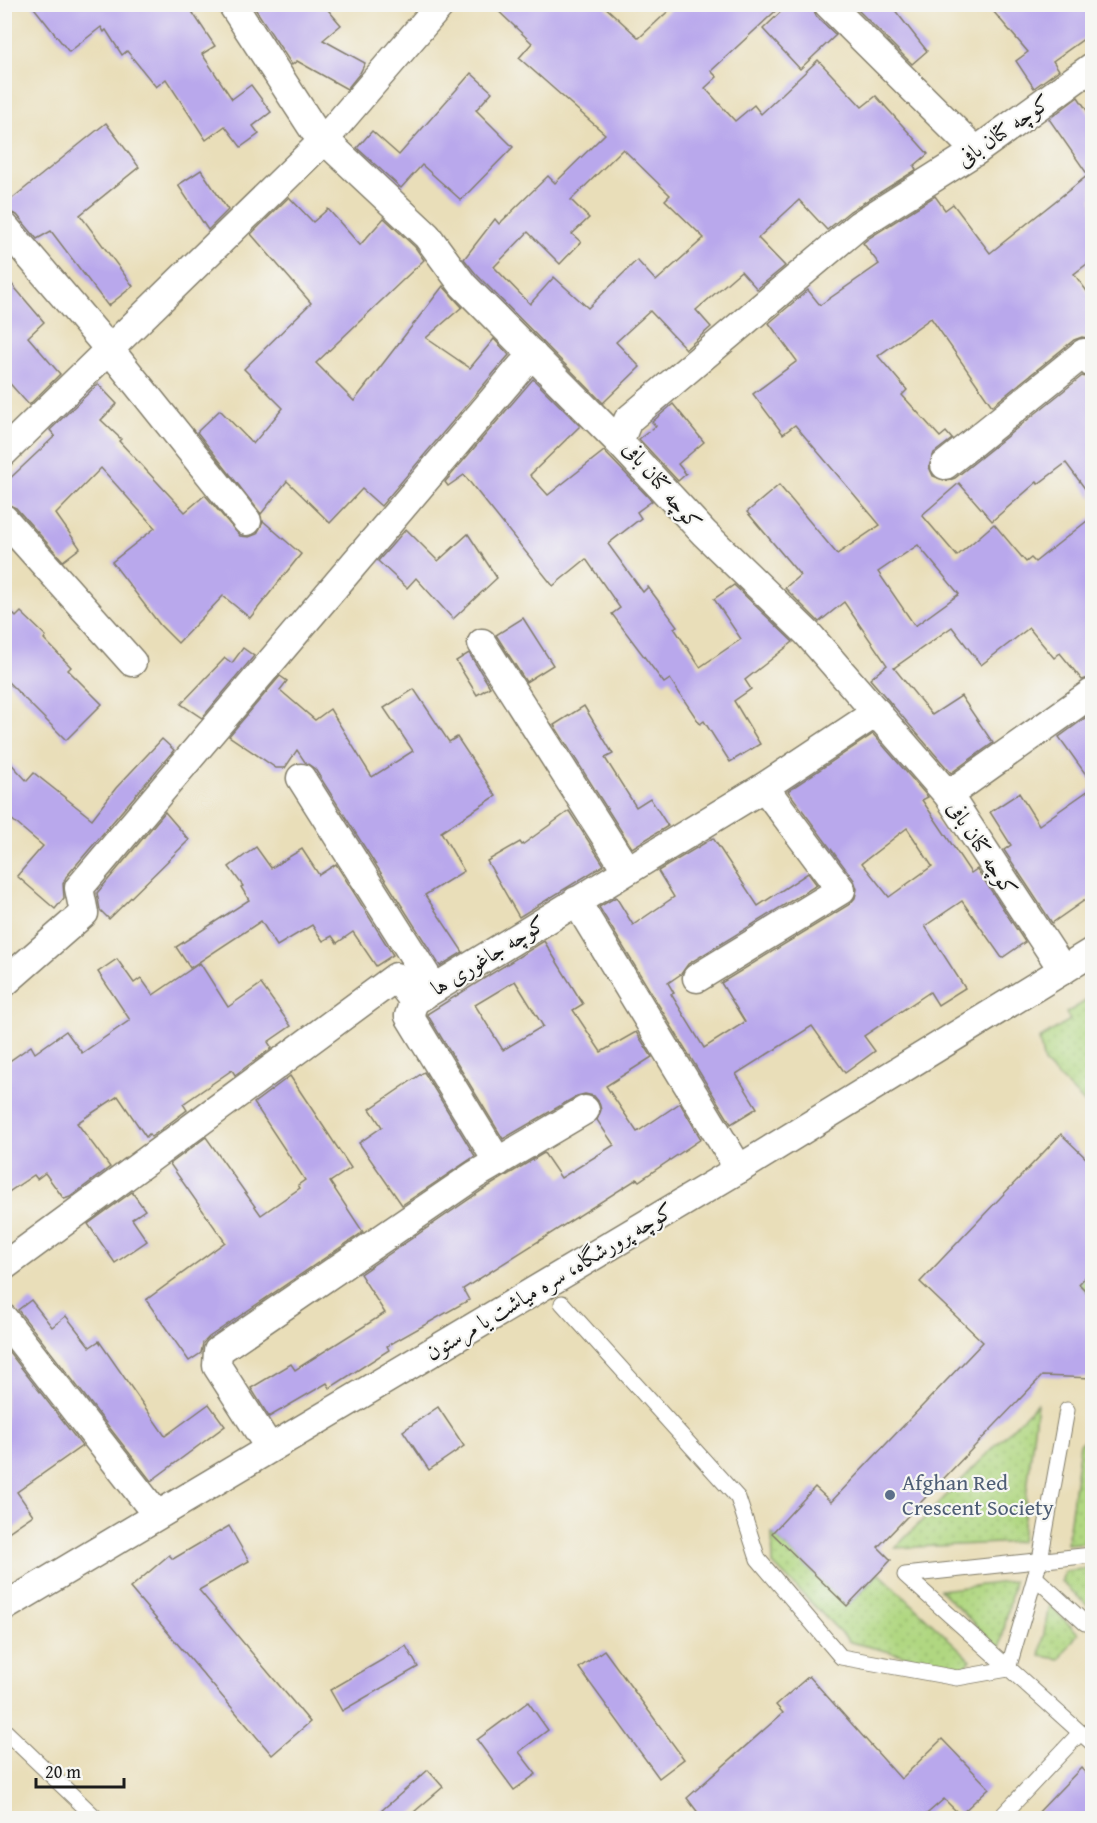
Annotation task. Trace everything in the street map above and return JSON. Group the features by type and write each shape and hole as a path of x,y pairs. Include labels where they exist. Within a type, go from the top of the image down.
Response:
{"street":[{"path":"232,4 314,130 427,236 463,285 619,442"},
{"path":"4,452 324,140 441,4"},
{"path":"828,4 976,151"},
{"name":"کوچه کتان بافی","path":"1063,970 948,795 808,634 704,534 619,442 628,420 859,225 976,151 1092,67"},
{"path":"4,226 110,350 247,521"},
{"path":"945,465 1084,353 1092,363"},
{"path":"4,983 84,913 80,888 532,354"},
{"path":"4,519 132,662"},
{"path":"482,643 626,869"},
{"path":"948,795 1092,693"},
{"name":"کوچه جاغوری ها","path":"4,1266 396,977 424,994 764,786 877,712"},
{"path":"301,778 424,994 409,1016 498,1162"},
{"path":"697,978 841,890 764,786"},
{"path":"576,900 739,1168"},
{"name":"کوچه پرورشگاه، سره میاشت یا مرستون","path":"4,1607 739,1168 1092,952"},
{"path":"269,1448 217,1366 218,1351 498,1162 585,1110"},
{"path":"4,1319 157,1515"}],"lane":[{"path":"562,1303 738,1498 758,1559 841,1657 957,1678 1008,1668"},
{"path":"1008,1668 1040,1560 1067,1410"},
{"path":"1092,1555 904,1575 1092,1743"},
{"path":"1035,1577 1085,1623"},
{"path":"4,1730 96,1818"},
{"path":"1000,1818 1080,1733"}],"green space":[{"path":"1092,997 1092,1110 1044,1063 1039,1039 1070,1020 1066,1013"},
{"path":"1092,1270 1092,1297 1079,1284"},
{"path":"1037,1403 1021,1542 895,1548"},
{"path":"1092,1430 1092,1542 1067,1544 1080,1444"},
{"path":"772,1533 847,1606 879,1573 971,1660 962,1670 850,1642 773,1564"},
{"path":"1092,1568 1092,1609 1061,1582 1065,1571"},
{"path":"1014,1581 1000,1649 940,1590"},
{"path":"1049,1605 1078,1633 1060,1659 1040,1656"}],"building":[{"path":"31,4 187,4 215,46 202,54 232,99 251,85 271,112 253,126 259,134 241,147 225,126 206,140 166,79 156,87 127,51 122,55 106,30 104,32 101,27 69,52"},
{"path":"252,4 323,4 341,25 323,40 365,63 360,73 347,89 297,61 292,65"},
{"path":"491,4 602,4 639,38 676,4 783,4 711,71 717,77 705,88 735,121 754,105 761,114 818,60 862,107 876,96 928,154 914,166 916,170 850,211 827,230 799,200 758,238 785,266 757,289 741,271 696,310 711,327 686,349 650,311 616,342 640,367 603,403 464,259 495,219 499,224 548,176 555,183 605,134 519,58 532,43","holes":["623,149 670,195 665,200 704,238 656,281 637,260 588,308 554,277 530,304 494,267 528,232 560,264 581,242 572,234 589,218 571,200"]},
{"path":"789,4 812,4 816,16 836,35 800,69 763,29"},
{"path":"852,4 890,4 927,51 912,64"},
{"path":"987,4 1092,4 1092,33 1053,61 1059,70 1034,88 1016,61 1028,52"},
{"path":"471,73 492,92 476,110 513,147 461,200 422,165 401,188 357,148 372,131 399,155"},
{"path":"1078,97 1092,118 1092,260 1074,274 1092,298 1092,339 1082,337 1074,340 992,406 931,318 878,356 907,390 902,395 940,437 946,432 952,439 934,453 929,467 933,476 947,481 955,478 1082,376 1092,379 1092,498 1066,463 1038,484 1037,482 992,521 959,483 922,515 957,556 994,524 1026,562 1031,558 1035,562 1092,517 1092,677 1082,680 1060,653 1054,658 1029,628 981,665 952,627 894,668 932,715 961,696 993,743 951,773 870,679 887,665 844,602 819,622 785,588 800,575 747,512 779,485 837,554 880,525 795,425 783,434 753,394 797,361 769,323 808,290 820,305 879,264 863,243 869,238 935,196 945,210 953,204 990,253 1088,175 1049,119","holes":["918,545 959,594 915,626 878,572"]},
{"path":"106,123 139,167 80,215 133,286 108,306 51,231 37,239 17,215 4,210 4,205"},
{"path":"201,170 228,210 208,230 178,185"},
{"path":"289,197 313,222 328,209 360,245 384,218 415,247 424,260 316,363 354,401 443,286 462,307 426,338 470,368 494,339 509,355 381,506 362,489 330,523 287,481 261,514 197,432 220,410 253,444 283,408 244,369 311,303 251,234"},
{"path":"4,275 44,322 28,337 60,374 29,405 4,377"},
{"path":"533,379 580,426 530,475 548,495 604,451 652,501 637,512 641,518 608,544 643,592 648,587 677,626 674,628 700,667 741,639 714,599 734,585 793,642 745,680 751,689 734,701 760,744 730,762 704,721 700,724 670,679 664,683 612,614 620,608 586,559 553,586 464,475 448,486 445,482"},
{"path":"98,384 117,404 101,420 121,439 119,441 185,512 205,495 240,536 249,537 257,534 263,521 301,554 250,618 223,596 178,643 160,625 112,562 155,528 101,468 56,514 80,548 63,561 16,508 4,503 4,484 55,436 50,430"},
{"path":"673,404 704,442 678,464 686,474 678,481 639,439 656,426 652,422"},
{"path":"406,529 438,561 468,534 497,578 453,619 416,578 407,588 378,561"},
{"path":"4,604 16,617 21,612 46,636 44,639 71,667 68,670 102,704 66,740 4,678"},
{"path":"523,618 553,665 526,682 496,635"},
{"path":"243,648 254,656 202,718 181,704 225,658 232,663"},
{"path":"469,653 490,687 477,695 456,661"},
{"path":"280,676 287,681 280,690 315,720 330,709 372,777 413,751 384,708 414,689 449,742 457,737 496,796 441,832 464,871 425,895 463,952 440,966 315,769 305,762 297,750 285,768 276,768 229,736"},
{"path":"584,706 613,754 605,758 636,807 650,798 668,826 632,848 554,725"},
{"path":"1092,713 1092,783 1059,737"},
{"path":"873,734 928,797 922,800 971,873 977,869 1025,942 1002,958 962,901 925,926 965,988 938,1005 930,992 864,1036 875,1051 845,1073 812,1026 736,1074 757,1108 731,1124 599,907 616,897 633,925 674,897 658,871 713,838 758,906 808,873 817,885 688,964 681,974 668,983 674,993 671,994 704,1048 745,1022 721,983 850,904 855,898 857,889 854,880 788,791","holes":["907,828 932,866 889,897 862,863"]},
{"path":"162,739 174,750 66,877 63,884 64,898 55,909 17,876 43,846 4,813 4,756 27,781 34,773 92,819 116,788"},
{"path":"1092,788 1092,895 1052,923 1004,850 1011,845 990,812 1019,793 1039,825"},
{"path":"569,811 604,865 519,917 487,861 520,842 522,845"},
{"path":"165,812 189,840 109,919 100,910 97,893"},
{"path":"256,847 271,868 302,849 319,875 336,864 393,955 376,966 353,932 337,943 332,936 323,941 312,925 277,946 261,921 190,968 176,947 249,900 241,887 243,886 229,867"},
{"path":"544,941 583,1004 573,1010 601,1052 636,1032 652,1057 606,1086 637,1132 680,1103 701,1139 639,1181 637,1179 463,1289 469,1300 387,1346 389,1350 330,1388 327,1383 269,1417 251,1388 291,1364 295,1370 385,1313 360,1274 484,1189 544,1153 561,1178 614,1145 597,1120 601,1110 599,1102 594,1096 585,1094 577,1096 503,1139 427,1014","holes":["515,981 543,1026 503,1050 475,1005"]},
{"path":"117,959 134,983 141,978 153,995 200,963 228,1007 261,984 291,1026 268,1042 272,1048 235,1075 232,1070 183,1104 187,1110 151,1137 149,1134 146,1137 118,1096 77,1123 110,1167 70,1197 64,1199 45,1173 37,1179 34,1175 4,1195 4,1065 31,1046 35,1053 66,1031 82,1053 130,1020 98,972"},
{"path":"424,1072 475,1156 402,1205 359,1143 382,1127 370,1109"},
{"path":"290,1076 351,1168 330,1182 363,1232 209,1337 203,1343 201,1353 189,1361 146,1300 225,1242 170,1164 206,1137 261,1215 300,1188 298,1185 305,1180 254,1103"},
{"path":"1061,1134 1092,1164 1092,1270 1079,1284 1092,1297 1092,1378 1042,1376 878,1547 891,1560 847,1606 772,1533 815,1487 831,1502 983,1342 920,1282"},
{"path":"132,1192 145,1210 132,1219 147,1241 115,1263 88,1224"},
{"path":"31,1300 52,1327 66,1316 90,1347 99,1341 165,1436 209,1404 225,1426 151,1481 18,1310"},
{"path":"6,1348 82,1446 17,1492 33,1515 4,1535"},
{"path":"438,1407 464,1446 429,1470 403,1431"},
{"path":"229,1526 249,1561 199,1590 310,1722 272,1755 130,1588 169,1555 173,1559"},
{"path":"406,1646 418,1667 342,1711 330,1690"},
{"path":"604,1650 684,1759 659,1778 579,1668"},
{"path":"809,1676 901,1779 942,1739 989,1788 960,1815 944,1799 922,1818 702,1818 687,1798 783,1713 776,1705"},
{"path":"528,1702 548,1730 519,1752 536,1774 514,1790 477,1740"},
{"path":"1081,1768 1092,1780 1092,1818 1033,1818"},
{"path":"428,1770 443,1787 407,1818 373,1818"}],"place":[{"name":"Afghan Red Crescent Society","path":"890,1495"}]}
